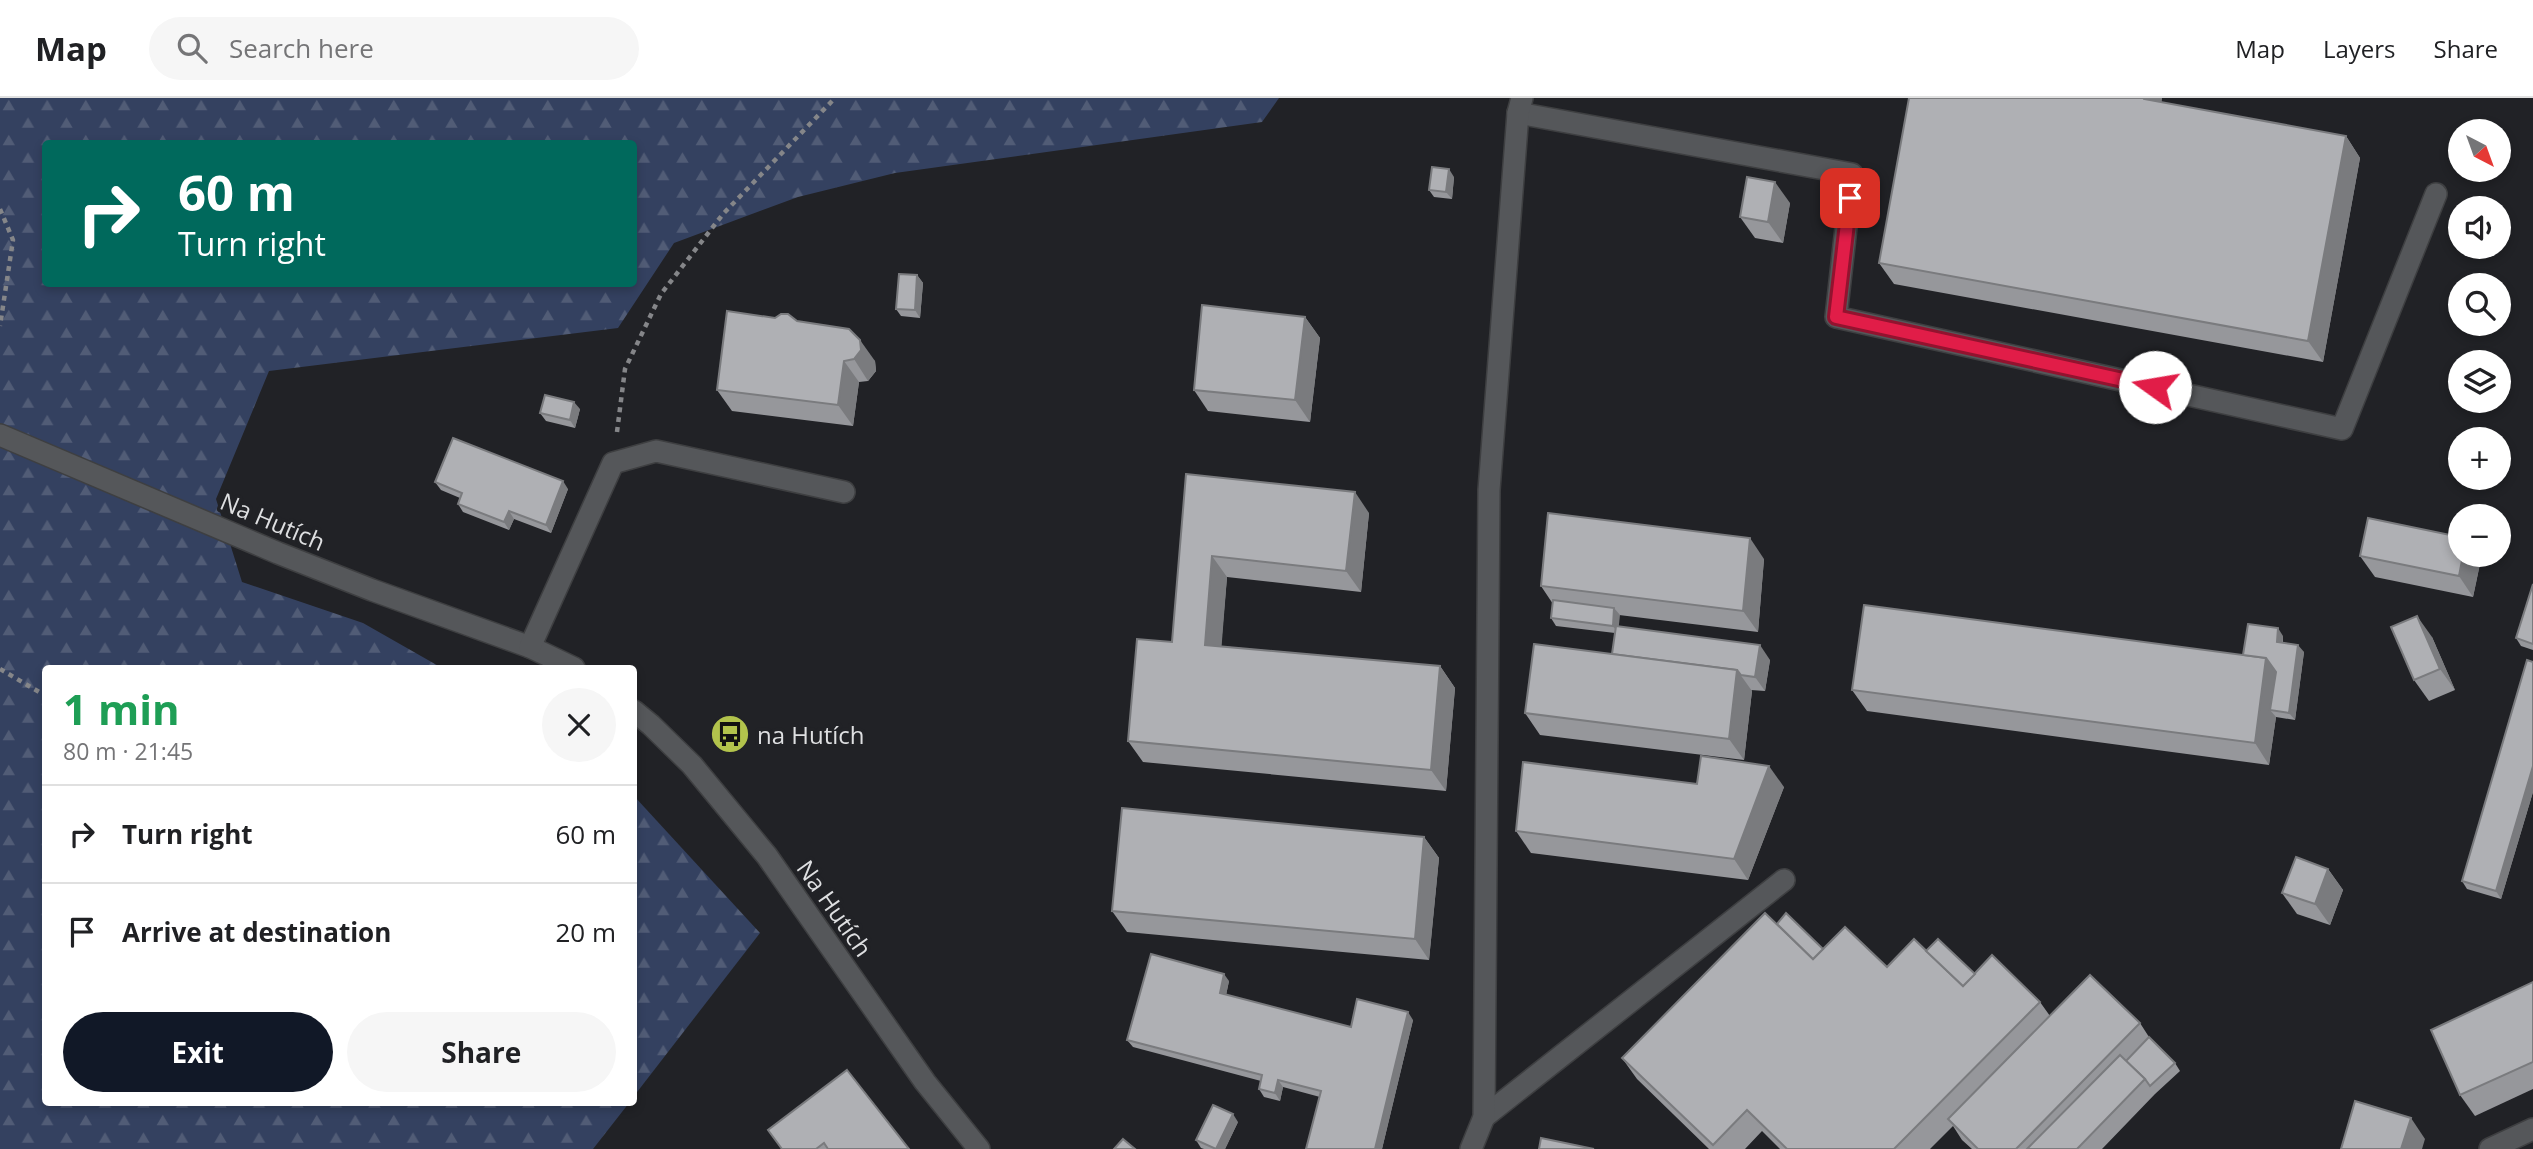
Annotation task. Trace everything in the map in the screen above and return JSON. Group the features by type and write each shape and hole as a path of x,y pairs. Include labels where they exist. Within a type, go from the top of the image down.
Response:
{"street":[{"path":"1471,1149 1484,1116 1489,491 1520,105 1852,174 1836,317 2342,429 2436,194"},
{"name":"Na Hutích","path":"0,435 372,590 530,647 568,665"},
{"path":"530,647 613,463 656,451 844,492"},
{"name":"Na Hutích","path":"637,713 692,765 767,856 925,1082 979,1149"},
{"path":"1484,1116 1784,880"},
{"path":"2490,1149 2533,1129"}],"path":[{"path":"613,463 625,369 662,294 723,214 835,98"},
{"path":"0,209 13,240 0,326"},
{"path":"0,670 42,694"}],"green space":[{"path":"0,98 1279,98 1262,122 895,173 798,197 674,243 618,328 269,371 216,499 242,582 363,623 437,665 42,665 42,1106 627,1106 593,1149 0,1149"},
{"path":"637,799 760,933 637,1092"}],"building":[{"path":"1909,98 2144,98 2346,136 2308,341 1879,263"},
{"path":"1432,167 1449,169 1446,192 1429,190"},
{"path":"1747,177 1775,182 1768,222 1740,217"},
{"path":"899,274 917,275 915,310 896,309"},
{"path":"1202,305 1305,317 1295,400 1194,390"},
{"path":"727,311 775,318 788,314 797,321 849,329 860,340 861,350 854,359 844,361 838,405 717,390"},
{"path":"545,395 574,402 570,420 540,413"},
{"path":"453,438 563,481 546,525 509,511 504,522 458,504 462,493 435,482"},
{"path":"1186,474 1355,492 1346,571 1212,556 1205,645 1440,666 1431,770 1128,741 1137,639 1172,642"},
{"path":"1548,513 1750,538 1743,611 1541,586"},
{"path":"2368,518 2448,535 2448,567 2461,567 2459,576 2360,556"},
{"path":"2533,584 2533,644 2516,638"},
{"path":"1553,600 1614,608 1613,626 1551,618"},
{"path":"1864,605 2266,658 2255,743 1852,690"},
{"path":"2417,616 2440,669 2414,680 2391,627"},
{"path":"2248,624 2278,628 2277,642 2298,645 2289,713 2270,710 2276,672 2266,658 2243,655"},
{"path":"1616,626 1760,645 1755,677 1741,675 1737,670 1612,654"},
{"path":"1534,644 1737,670 1729,739 1525,713"},
{"path":"2527,660 2533,662 2533,766 2496,891 2462,881"},
{"path":"1701,756 1769,766 1734,859 1516,831 1523,762 1697,784"},
{"path":"1122,808 1424,837 1415,939 1112,911"},
{"path":"2296,857 2328,869 2315,904 2282,893"},
{"path":"1765,913 1813,959 1845,927 1887,967 1914,939 1963,986 1992,955 2040,1002 1894,1149 1787,1149 1747,1110 1713,1145 1622,1058"},
{"path":"1786,913 1823,949 1813,959 1777,924"},
{"path":"1938,939 1975,974 1963,986 1926,951"},
{"path":"1151,954 1224,974 1220,993 1351,1027 1357,999 1408,1012 1375,1149 1306,1149 1321,1091 1278,1080 1275,1093 1259,1089 1262,1075 1127,1040"},
{"path":"2090,975 2140,1023 2016,1149 1978,1149 1948,1119"},
{"path":"2533,982 2533,1062 2460,1095 2431,1030"},
{"path":"2149,1037 2175,1063 2150,1086 2126,1061"},
{"path":"2120,1055 2145,1079 2077,1149 2027,1149"},
{"path":"847,1070 909,1149 828,1149 824,1143 816,1149 782,1149 768,1130"},
{"path":"2355,1101 2411,1118 2401,1149 2341,1149"},
{"path":"1213,1105 1233,1114 1216,1149 1196,1140"},
{"path":"1541,1138 1594,1149 1539,1149"},
{"path":"1123,1139 1135,1149 1114,1149"}],"place":[{"name":"na Hutích","path":"730,734"}],"route":[{"path":"1850,198 1836,317 2155,387"}]}
